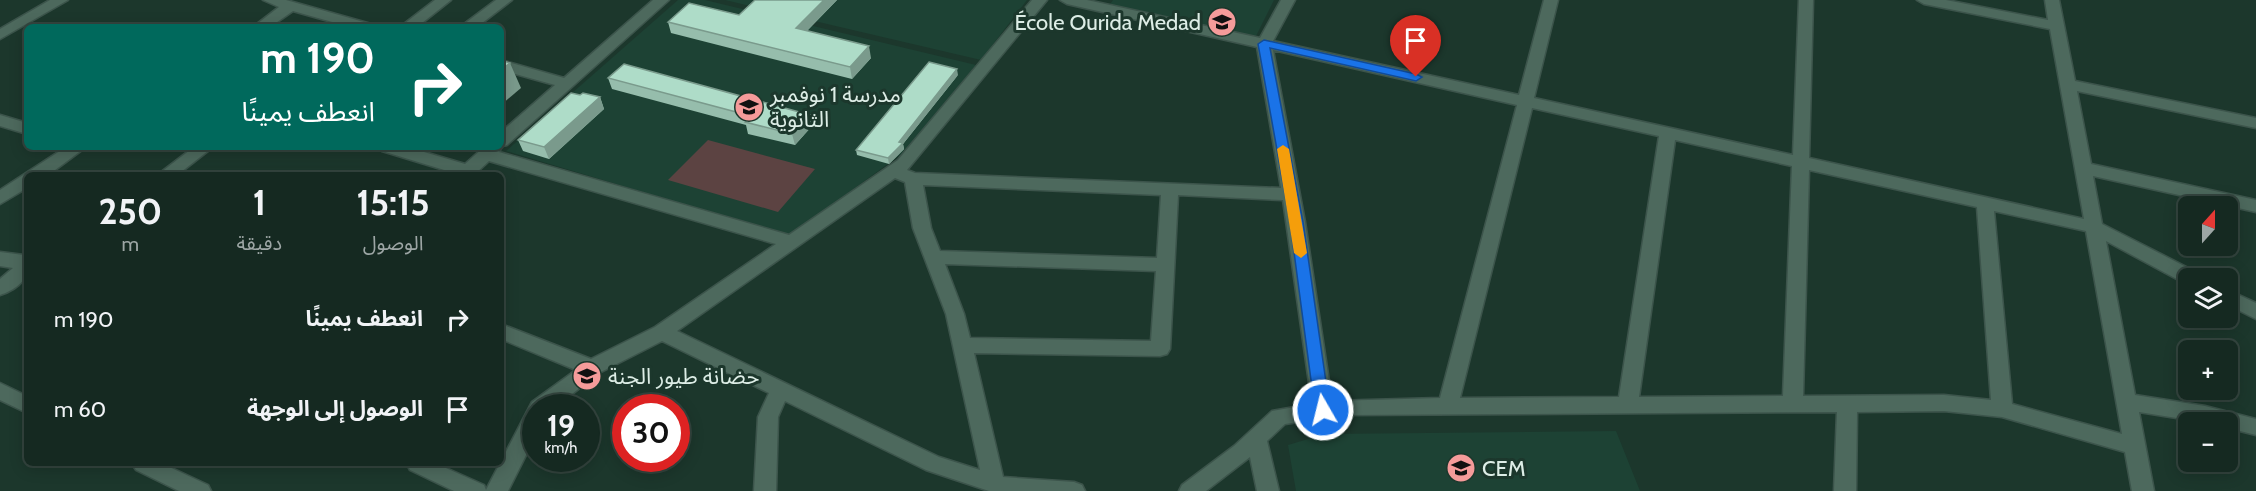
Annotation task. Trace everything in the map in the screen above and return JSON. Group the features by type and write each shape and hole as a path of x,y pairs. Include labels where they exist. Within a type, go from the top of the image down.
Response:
{"street":[{"path":"4,29 61,0"},
{"path":"270,0 355,24"},
{"path":"309,11 325,0"},
{"path":"411,24 444,0"},
{"path":"471,24 505,0"},
{"path":"504,138 662,0"},
{"path":"557,394 591,368 663,332 904,164 1040,0"},
{"path":"1066,0 2094,227 2178,271"},
{"path":"1288,0 1264,44 1291,194 1323,410"},
{"path":"1448,407 1551,0"},
{"path":"1793,405 1806,0"},
{"path":"1924,0 2058,26"},
{"path":"2052,0 2084,168 2132,446 2143,491"},
{"path":"264,24 291,6"},
{"path":"4,29 24,32"},
{"path":"504,66 565,83"},
{"path":"2067,84 2256,123"},
{"path":"0,120 24,128"},
{"path":"1628,406 1668,133"},
{"path":"40,172 73,150"},
{"path":"170,172 201,150"},
{"path":"398,150 468,171 490,151 793,242"},
{"path":"2084,168 2256,206"},
{"path":"893,171 913,179 1291,194"},
{"path":"913,179 922,228 955,314 994,483"},
{"path":"0,198 24,182"},
{"path":"962,345 1160,349 1170,190"},
{"path":"1985,203 2002,409"},
{"path":"933,257 1166,264"},
{"path":"0,259 18,260 23,273 0,288"},
{"path":"2238,302 2256,312"},
{"path":"504,332 591,368"},
{"path":"663,332 933,464 1008,488 1074,491"},
{"path":"765,491 768,417 781,388"},
{"path":"0,391 24,403"},
{"path":"2125,402 2205,414 2256,427"},
{"path":"1195,489 1279,417 1345,407 1944,403 2002,409 2132,446"},
{"path":"1845,491 1846,404"},
{"path":"1256,438 1268,491"},
{"path":"497,491 522,442"},
{"path":"147,466 200,491"},
{"path":"421,466 476,491"}],"shaded area":[{"name":"مدرسة 1 نوفمبر الثانوية","path":"678,0 705,0 976,65 907,150 789,236 506,151"},
{"path":"725,0 1027,0 981,60"},
{"name":"École Ourida Medad","path":"1113,0 1274,0 1255,38 1108,7"},
{"path":"708,140 815,169 778,212 668,180"},
{"name":"CEM","path":"1616,431 1640,491 1296,491 1288,445 1325,434"}],"building":[{"path":"755,0 824,0 796,28 869,46 850,67 668,22 689,3 739,15"},
{"path":"929,62 957,69 899,142 903,143 888,158 856,150"},
{"path":"624,64 810,115 792,134 745,122 751,116 608,78"},
{"path":"571,93 600,97 544,147 518,140"}],"slow traffic":[{"path":"1283,149 1301,253"}],"place":[{"name":"École Ourida Medad","path":"1222,22"},
{"name":"مدرسة 1 نوفمبر الثانوية","path":"749,107"},
{"name":"حضانة طيور الجنة","path":"587,376"},
{"name":"CEM","path":"1461,468"}],"route":[{"path":"1323,410 1296,222 1264,44 1416,77"}]}
